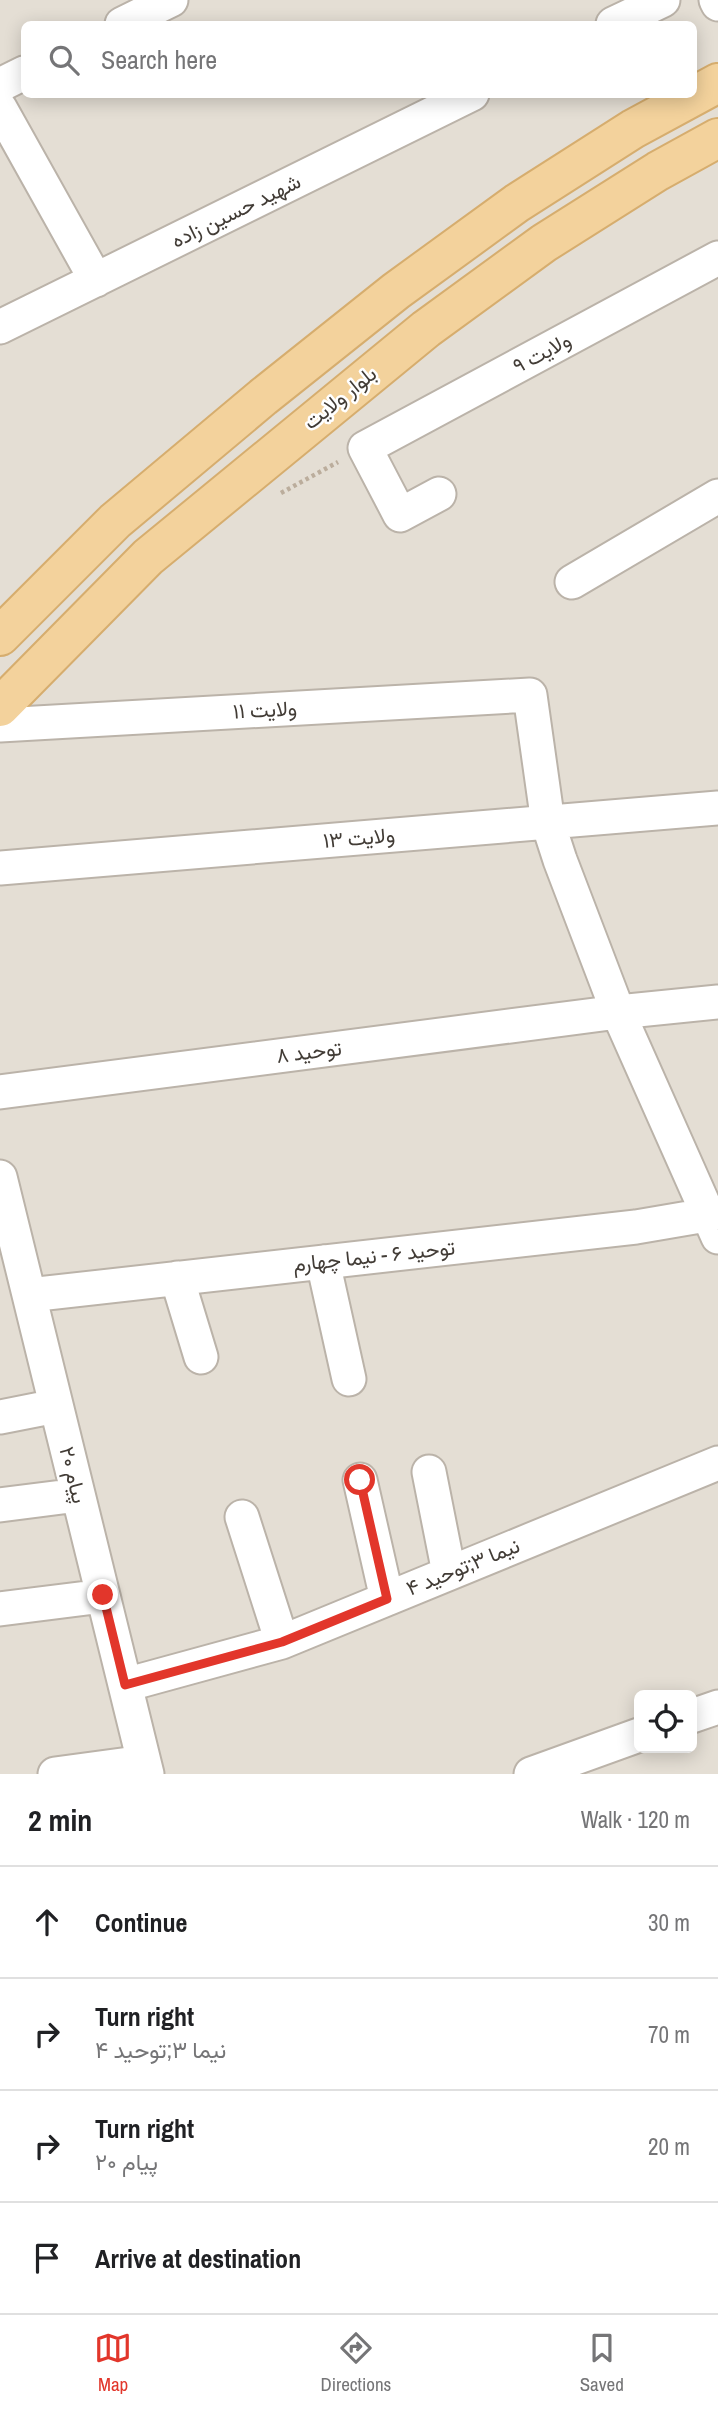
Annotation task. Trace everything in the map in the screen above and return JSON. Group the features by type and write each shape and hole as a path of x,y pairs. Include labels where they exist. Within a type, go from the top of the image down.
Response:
{"main road":[{"path":"697,94 718,83"},
{"path":"0,636 115,521 263,397 396,291 517,202 633,129 690,98"},
{"name":"بلوار ولایت","path":"0,707 148,556 426,330 544,243 658,171 718,138"}],"street":[{"path":"128,21 171,0"},
{"path":"619,21 663,0"},
{"path":"0,85 21,74"},
{"name":"شهید حسین زاده","path":"0,327 463,98"},
{"path":"0,108 96,280"},
{"name":"ولایت ۹","path":"439,494 400,515 365,448 718,258"},
{"path":"572,582 718,496"},
{"name":"ولایت ۱۱","path":"0,724 530,695 548,823"},
{"name":"ولایت ۱۳","path":"0,868 718,807"},
{"path":"548,823 618,1012 715,1222"},
{"name":"توحید ۸","path":"0,1092 618,1012 718,1002"},
{"name":"پیام ۲۰","path":"0,1177 7,1234 29,1295 145,1768"},
{"name":"توحید ۶ - نیما چهارم","path":"29,1295 636,1227 715,1222"},
{"path":"323,1262 348,1379"},
{"path":"177,1278 201,1357"},
{"path":"0,1416 56,1405"},
{"name":"نیما ۳;توحید ۴","path":"125,1685 282,1642 718,1463"},
{"path":"429,1472 449,1573"},
{"path":"360,1480 387,1599"},
{"path":"0,1505 78,1495"},
{"path":"242,1517 282,1642"},
{"path":"0,1608 103,1595"},
{"path":"697,1714 718,1707"},
{"path":"531,1774 634,1737"},
{"path":"55,1774 145,1768"}],"shaded area":[{"path":"0,0 718,0 718,1774 0,1774"}],"route":[{"path":"103,1595 125,1685 282,1642 387,1599 360,1480"}]}
